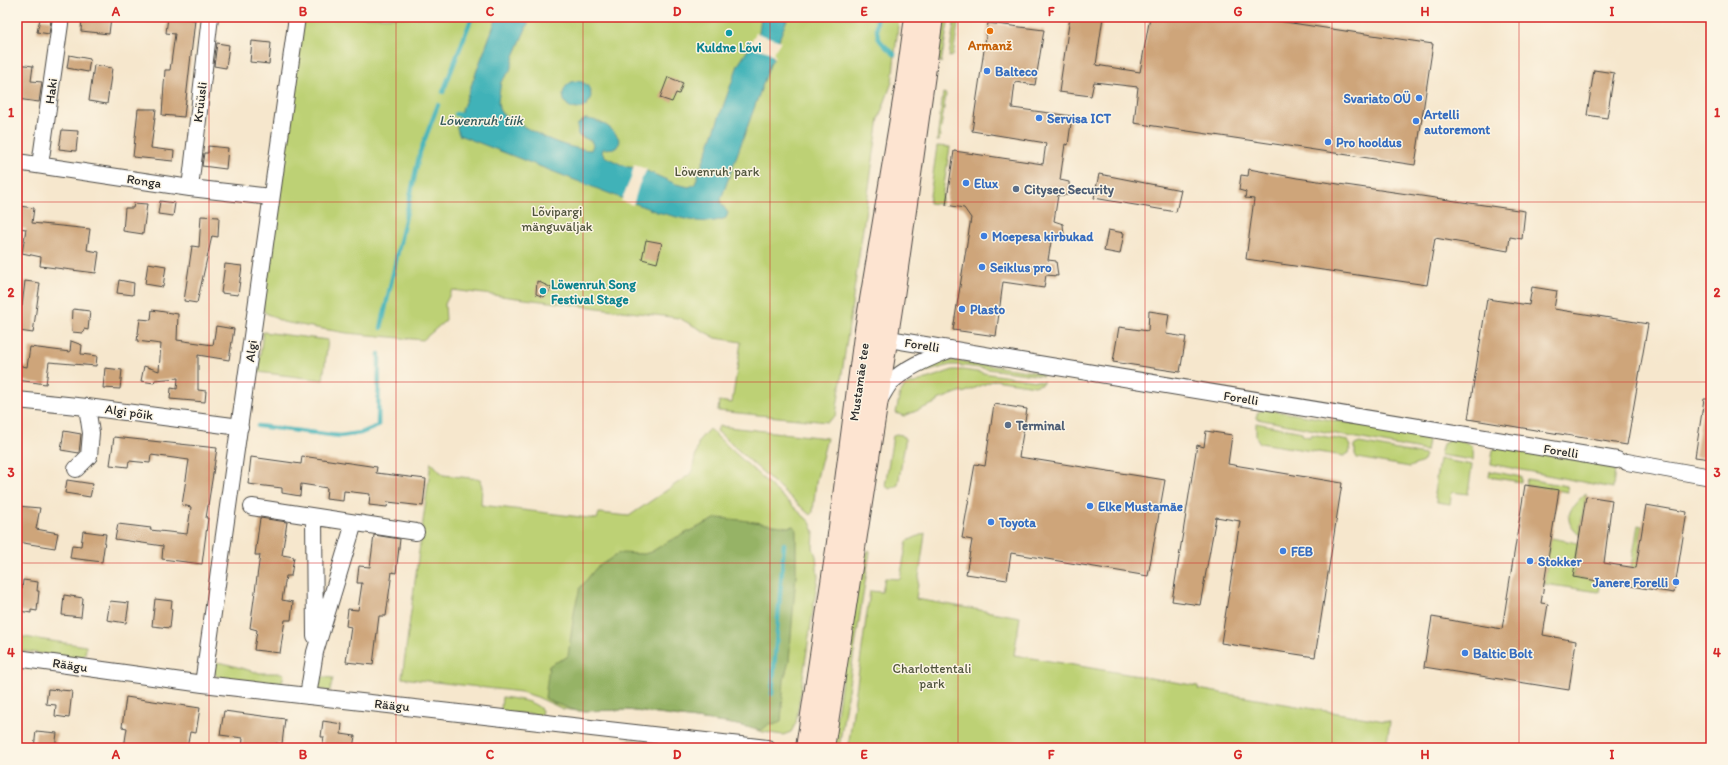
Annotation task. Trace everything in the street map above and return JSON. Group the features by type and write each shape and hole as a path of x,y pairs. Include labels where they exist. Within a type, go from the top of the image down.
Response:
{"main road":[{"name":"Mustamäe tee","path":"823,748 876,406 876,337 916,17"},
{"name":"Mustamäe tee","path":"807,748 837,550 932,17"}],"street":[{"name":"Haki","path":"40,165 61,17"},
{"name":"Krüüsli","path":"190,188 210,17"},
{"name":"Algi","path":"203,684 297,17"},
{"name":"Ronga","path":"17,162 190,188 271,197"},
{"name":"Forelli","path":"876,337 1711,477"},
{"path":"876,406 890,383 902,373 951,349"},
{"name":"Algi põik","path":"17,400 87,406 240,427"},
{"path":"76,469 89,456 91,433 87,406"},
{"path":"252,507 416,532"},
{"path":"314,517 315,652"},
{"path":"308,696 315,652 354,523"},
{"name":"Räägu","path":"17,658 203,684 767,748"}],"green space":[{"name":"Löwenruh' park","path":"302,17 899,17 892,82 879,118 836,415 828,422 718,411 719,401 732,403 741,342 716,338 679,318 452,290 445,304 446,320 423,340 347,333 317,328 283,322 264,312 263,302"},
{"path":"942,17 949,17 941,63 937,58"},
{"path":"955,17 959,17 953,56 949,57"},
{"path":"943,93 946,94 939,141 937,141"},
{"path":"937,146 950,147 941,204 929,203"},
{"path":"263,332 328,340 323,380 258,372"},
{"path":"946,361 959,361 1041,373 1043,376 950,365 908,377 934,364"},
{"path":"953,370 963,370 1044,382 1035,386 995,380 963,393 962,391 938,400 938,402 904,416 896,413 900,393 905,386"},
{"path":"1264,409 1423,435 1428,441 1426,451 1257,419 1257,413"},
{"path":"1256,423 1302,432 1302,435 1310,437 1311,434 1348,441 1351,446 1349,453 1344,456 1260,443 1256,437"},
{"path":"719,426 827,438 816,482 813,512 810,515 717,431"},
{"path":"709,429 810,522 814,532 813,548 816,556 818,577 796,723 791,732 783,735 763,732 740,725 628,710 577,711 563,709 537,697 521,692 402,678 431,462 443,475 480,479 482,487 481,505 597,519 599,513 629,516 689,475 692,471 699,440"},
{"path":"896,434 902,435 905,439 905,443 898,485 890,489 885,486 893,436"},
{"path":"1451,439 1469,444 1473,449 1473,460 1440,455 1443,444"},
{"path":"1359,443 1425,455 1423,462 1410,467 1357,458 1355,454 1355,446"},
{"path":"1497,447 1611,465 1615,469 1613,488 1491,464 1493,450"},
{"path":"1439,459 1472,465 1468,494 1452,492 1450,504 1437,502 1434,494"},
{"path":"1490,471 1521,477 1521,482 1489,477"},
{"path":"1527,479 1567,486 1568,492 1525,485"},
{"path":"1586,493 1579,535 1573,529 1569,518 1572,508"},
{"path":"717,518 788,527 793,526 796,528 796,575 789,661 784,680 781,722 773,725 770,723 762,730 727,723 628,710 577,711 554,703 545,698 549,666 568,656 575,607 580,588 596,568 619,553 644,554 651,552 669,541"},
{"path":"1638,525 1642,526 1636,568 1631,567"},
{"name":"Charlottentali park","path":"925,533 916,599 1020,617 1014,655 1198,686 1198,689 1390,722 1386,748 848,748 870,591 882,592 885,578 900,579 907,541"},
{"path":"1551,538 1578,543 1573,577 1601,581 1599,592 1544,584"},
{"path":"868,550 870,551 839,748 832,748 856,582"},
{"path":"17,636 86,646 86,651 83,656 77,659 17,650"},
{"path":"212,662 223,663 259,673 284,674 281,686 218,677 214,673"},
{"path":"316,676 333,678 330,691 316,689"},
{"path":"502,697 524,700 534,704 542,710 541,715 503,712 501,709"},
{"path":"627,740 718,748 621,748 623,742"}],"water":[{"name":"Löwenruh' tiik","path":"497,17 531,17 514,56 510,71 501,82 498,101 499,109 502,114 534,132 556,142 579,149 591,150 593,145 591,141 578,135 577,125 585,119 590,119 601,123 615,132 620,142 616,148 603,149 602,153 606,157 628,167 640,168 676,184 689,187 695,184 738,65 759,33 761,17 788,17 778,42 771,53 774,59 771,62 721,199 721,203 728,213 726,218 709,222 692,220 657,212 459,135 457,128 460,115"},
{"path":"577,81 587,85 591,95 587,105 577,109 567,105 563,95 567,85"}],"pier":[{"path":"756,33 781,41 773,53 776,57 775,58 769,52 748,46"},
{"path":"634,165 647,169 639,185 633,205 621,201 631,178"}],"building":[{"path":"82,17 111,17 109,34 81,31"},
{"path":"168,17 195,20 184,117 162,115 165,70 170,70 175,34 166,33"},
{"path":"1070,17 1103,17 1096,65 1140,72 1150,17 1251,17 1433,44 1415,165 1134,123 1138,87 1094,82 1091,96 1059,92"},
{"path":"40,19 51,20 49,34 37,32"},
{"path":"988,23 1044,30 1035,85 1015,82 1012,108 1072,116 1068,145 1065,144 1060,180 1069,182 1070,195 1058,195 1054,221 1063,224 1064,237 1052,236 1048,260 1056,261 1058,276 1046,275 1044,288 1003,282 996,336 953,330 971,218 964,208 946,205 954,151 1043,164 1046,143 972,131"},
{"path":"252,41 271,43 269,64 250,62"},
{"path":"217,43 229,45 226,68 214,66"},
{"path":"69,55 90,59 88,72 67,68"},
{"path":"17,64 33,66 31,81 42,82 39,102 17,99"},
{"path":"94,65 112,68 107,104 89,101"},
{"path":"1594,70 1614,73 1607,118 1587,115"},
{"path":"668,77 683,83 679,94 676,93 672,102 660,98"},
{"path":"138,109 156,109 151,148 174,151 173,161 133,157"},
{"path":"62,130 78,131 76,151 59,149"},
{"path":"208,146 228,148 226,169 202,166 204,153 208,153"},
{"path":"1249,169 1297,178 1525,211 1522,239 1510,237 1508,251 1435,238 1427,285 1246,259 1254,199 1245,198 1246,192 1239,190 1241,175 1248,176"},
{"path":"1099,174 1181,190 1176,212 1094,198"},
{"path":"160,201 175,203 173,216 158,214"},
{"path":"134,203 147,204 143,234 123,231 125,208 133,208"},
{"path":"19,206 34,208 32,223 90,229 87,250 99,252 96,273 40,266 41,257 22,253 26,229 19,228 19,225 17,225"},
{"path":"201,216 219,217 218,237 212,236 197,303 184,301 192,246 199,247"},
{"path":"1108,230 1124,233 1120,254 1104,251"},
{"path":"646,240 662,243 657,263 642,259"},
{"path":"148,263 166,266 163,287 145,284"},
{"path":"225,264 242,266 238,295 221,293"},
{"path":"119,280 134,283 133,295 117,293"},
{"path":"25,281 40,283 33,333 19,331 20,320 17,320 17,305 22,306"},
{"name":"Löwenruh Song Festival Stage","path":"537,281 552,288 544,297 536,294"},
{"path":"1532,287 1557,291 1554,309 1648,324 1627,445 1468,419 1487,299 1529,305"},
{"path":"73,309 90,311 88,330 84,329 83,333 72,332"},
{"path":"152,310 178,314 177,340 213,345 216,326 234,329 229,360 198,355 198,390 206,391 205,402 170,399 171,388 177,389 178,378 155,380 154,383 141,381 144,366 159,371 161,344 137,341 140,319 151,320"},
{"path":"1149,311 1169,314 1166,334 1186,337 1180,372 1113,362 1119,327 1148,331"},
{"path":"71,341 82,345 81,354 97,356 96,366 49,362 46,384 17,380 17,365 27,367 30,347 70,352"},
{"path":"105,368 122,370 120,389 103,388"},
{"path":"1704,399 1711,399 1711,459 1695,457"},
{"name":"Elke Mustamäe","path":"994,404 1027,409 1019,457 1165,480 1148,576 1011,553 1007,580 966,574 972,540 962,538 975,464 985,466"},
{"path":"64,431 81,434 79,453 61,450"},
{"name":"FEB","path":"1206,431 1232,435 1228,464 1342,483 1315,657 1221,643 1240,521 1216,517 1200,605 1172,601 1197,445 1204,447"},
{"path":"114,437 217,448 206,518 208,518 202,564 162,559 163,546 115,539 118,524 151,528 150,530 187,534 191,507 182,505 189,460 151,455 150,463 129,461 128,467 110,465"},
{"path":"302,456 377,467 376,473 426,479 423,506 388,502 387,507 369,505 370,494 344,491 343,501 326,499 327,488 301,484 300,496 282,493 282,488 248,484 251,457 301,464"},
{"path":"67,480 93,484 90,497 65,493"},
{"path":"1525,485 1559,490 1541,603 1548,604 1543,635 1576,641 1569,690 1424,667 1432,617 1502,629"},
{"path":"1586,496 1612,500 1604,563 1636,568 1646,505 1687,512 1674,593 1573,577"},
{"path":"17,506 40,508 36,529 58,533 55,548 17,542"},
{"path":"260,518 287,522 282,555 294,557 291,576 286,576 282,600 293,602 291,620 285,620 280,653 254,650 257,630 250,628 260,555 255,555"},
{"path":"83,531 106,534 102,562 70,558 72,545 81,546"},
{"path":"374,535 400,539 396,573 392,572 386,616 379,616 373,665 346,662 351,627 346,626 348,609 358,610 362,583 357,583 359,566 370,567"},
{"path":"23,580 38,582 37,591 39,591 37,611 31,610 31,613 17,609 19,588 22,589"},
{"path":"64,595 83,598 81,617 62,615"},
{"path":"155,599 172,601 170,628 152,626"},
{"path":"110,601 129,603 126,623 107,620"},
{"path":"48,689 72,691 69,718 55,716 56,705 46,704"},
{"path":"126,697 200,708 196,733 190,732 187,748 124,748 127,728 122,727"},
{"path":"224,711 285,719 282,744 276,743 275,748 242,748 243,738 220,735"},
{"path":"323,721 342,724 341,734 355,736 353,748 322,748 324,737 321,737"},
{"path":"36,731 57,733 55,748 34,748"}],"waterway":[{"path":"443,92 472,17"},
{"path":"877,17 877,35 881,42 894,54"},
{"path":"381,328 420,152 438,105"},
{"path":"456,114 460,115"},
{"path":"258,426 340,436 361,433 378,426 379,354"},
{"path":"772,694 784,544"}],"place":[{"name":"Armanž","path":"990,31"},
{"name":"Kuldne Lõvi","path":"729,33"},
{"name":"Balteco","path":"987,71"},
{"name":"Svariato OÜ","path":"1419,98"},
{"name":"Servisa ICT","path":"1039,118"},
{"name":"Artelli autoremont","path":"1416,121"},
{"name":"Pro hooldus","path":"1328,142"},
{"name":"Elux","path":"966,183"},
{"name":"Citysec Security","path":"1016,189"},
{"name":"Moepesa kirbukad","path":"984,236"},
{"name":"Seiklus pro","path":"982,267"},
{"name":"Löwenruh Song Festival Stage","path":"543,291"},
{"name":"Plasto","path":"962,309"},
{"name":"Terminal","path":"1008,425"},
{"name":"Elke Mustamäe","path":"1090,506"},
{"name":"Toyota","path":"991,522"},
{"name":"FEB","path":"1283,551"},
{"name":"Stokker","path":"1530,561"},
{"name":"Janere Forelli","path":"1676,582"},
{"name":"Baltic Bolt","path":"1465,653"}],"park label":[{"name":"Lõvipargi mänguväljak","path":"557,218"}]}
